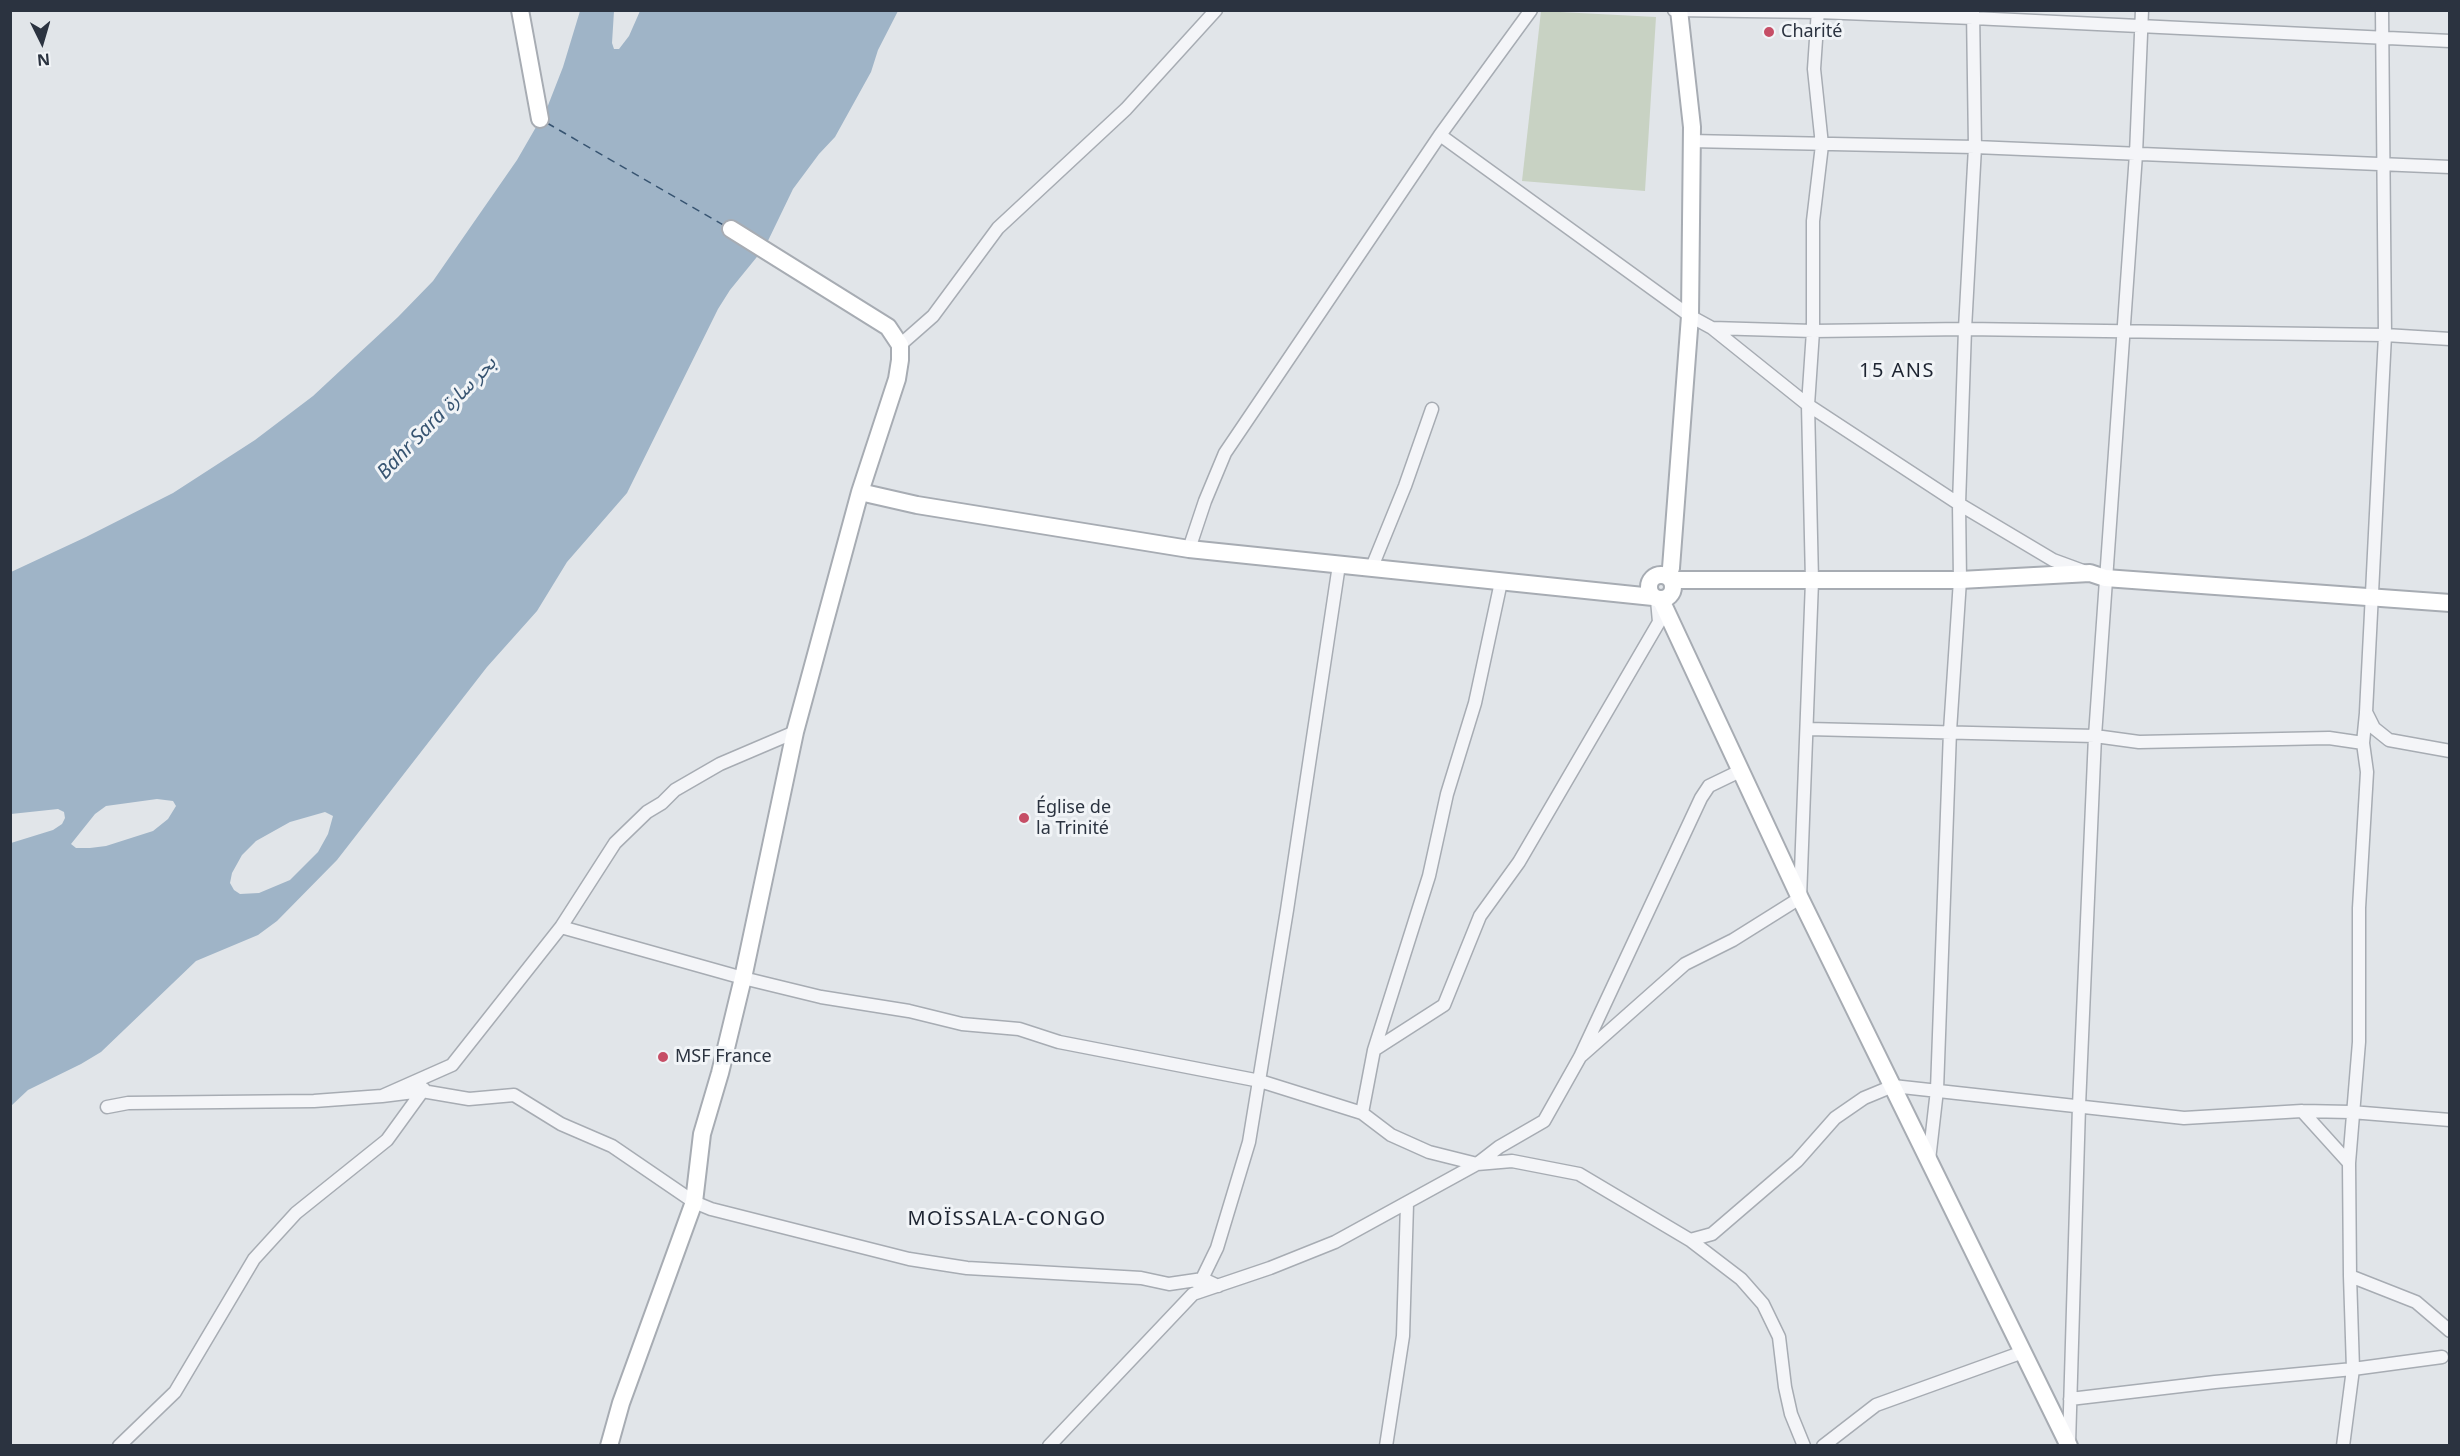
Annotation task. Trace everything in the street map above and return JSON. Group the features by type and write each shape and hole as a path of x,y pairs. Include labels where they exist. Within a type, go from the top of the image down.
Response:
{"main road":[{"path":"520,10 540,119"},
{"path":"860,492 917,505 1189,549 1657,598 1671,595 1673,585 1669,579 1690,316 1690,141 1692,127 1678,11"},
{"path":"609,1446 621,1403 694,1202 702,1134 720,1073 743,978 795,732 860,492 897,379 900,360 900,345 888,327 731,229"},
{"path":"1669,579 1960,580 2098,575 2372,599 2450,603"},
{"path":"1657,598 1800,898 2069,1445"}],"street":[{"path":"900,345 933,316 998,228 1126,110 1216,10"},
{"path":"1189,549 1205,501 1225,453 1440,135 1531,10"},
{"path":"2069,1445 2079,1106 2095,736 2098,575 2123,332 2136,154 2142,10"},
{"path":"2343,1446 2353,1369 2349,1164 2351,1112 2359,1042 2359,908 2367,772 2363,743 2385,335 2382,10"},
{"path":"1678,11 1973,14 2141,26 2450,41"},
{"path":"1580,1058 1685,964 1733,939 1800,898 1812,581 1809,405 1813,331 1813,221 1822,145 1814,69 1818,11"},
{"path":"1929,1160 1937,1090 1950,731 1960,580 1959,504 1965,329 1975,147 1973,14"},
{"path":"1440,135 1690,316 1712,328 1809,405 1959,504 2053,560 2098,575"},
{"path":"1690,141 1975,147 2450,167"},
{"path":"1712,328 1813,331 1965,329 2385,335 2450,339"},
{"path":"1372,567 1405,486 1432,409"},
{"path":"1049,1446 1193,1294 1203,1279 1217,1248 1232,1204 1249,1142 1260,1081 1339,565"},
{"path":"1362,1113 1374,1050 1429,876 1448,794 1475,703 1501,582"},
{"path":"1374,1050 1444,1005 1480,916 1519,862 1659,622 1657,598"},
{"path":"2366,712 2374,728 2389,740 2450,751"},
{"path":"1808,729 2095,736 2139,742 2329,738 2363,743"},
{"path":"119,1446 175,1392 254,1259 296,1213 387,1140 422,1091 452,1065 561,927 615,843 647,812 662,803 675,790 720,764 795,732"},
{"path":"1193,1294 1335,1242 1477,1164 1499,1147 1544,1121 1580,1058 1701,798 1709,786 1740,771"},
{"path":"561,927 743,978 821,997 909,1011 962,1024 1019,1029 1070,1044 1260,1081 1362,1113 1391,1135 1429,1152 1477,1164 1512,1161 1579,1174 1690,1240 1741,1279 1763,1304 1779,1337 1791,1414 1804,1446"},
{"path":"382,1096 452,1065"},
{"path":"1690,1240 1712,1234 1797,1161 1835,1118 1864,1098 1893,1086 2184,1118 2302,1111 2351,1112 2450,1120"},
{"path":"107,1107 128,1103 314,1101 422,1091 468,1099 514,1095 561,1124 612,1146 694,1202 711,1209 934,1264 1141,1278 1169,1284 1203,1279 1218,1286"},
{"path":"2302,1111 2349,1164"},
{"path":"1386,1446 1403,1336 1407,1204"},
{"path":"2350,1276 2416,1302 2450,1331"},
{"path":"1823,1446 1876,1405 2023,1352"},
{"path":"2070,1399 2353,1369 2447,1356"}],"green space":[{"path":"1541,11 1656,17 1645,191 1522,181"}],"water":[{"name":"Bahr Sara بحر سارة","path":"580,11 614,11 612,43 614,49 619,49 629,36 640,11 898,11 878,50 871,72 835,137 793,189 765,247 730,290 718,309 627,493 567,562 537,611 487,667 337,860 277,921 258,935 196,961 101,1052 28,1090 11,1106 11,843 53,830 62,824 65,818 64,812 58,809 11,814 11,572 173,493 255,440 313,396 433,281 517,160 547,108 563,67","holes":["157,799 173,801 176,806 168,819 153,831 106,846 76,848 71,844 95,814 106,806","325,812 333,816 328,834 318,852 290,880 259,893 240,894 234,890 230,883 232,873 242,855 256,841 290,822"]}],"ferry route":[{"path":"547,123 725,226"}],"place":[{"name":"Charité","path":"1769,32"},
{"name":"Église de la Trinité","path":"1024,818"},
{"name":"MSF France","path":"663,1057"}],"district":[{"name":"15 ANS","path":"1897,371"},
{"name":"MOÏSSALA-CONGO","path":"1007,1219"}]}
